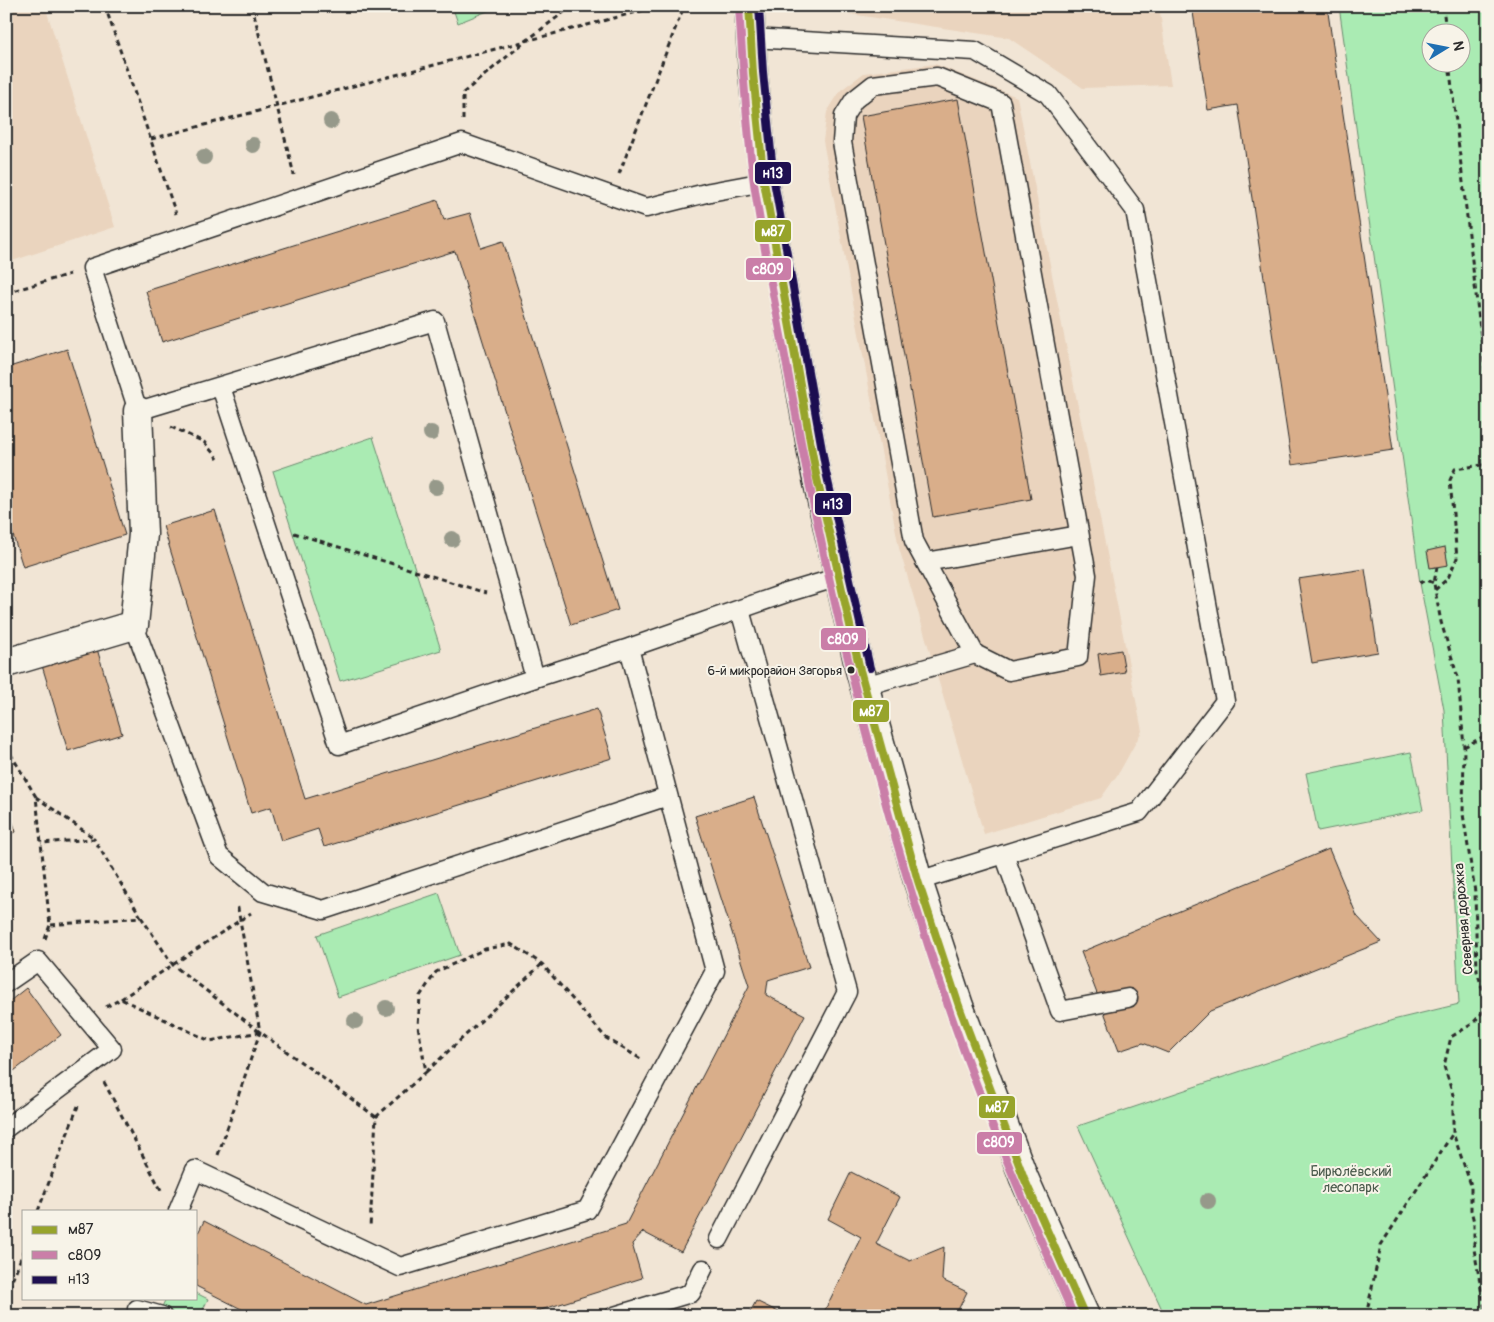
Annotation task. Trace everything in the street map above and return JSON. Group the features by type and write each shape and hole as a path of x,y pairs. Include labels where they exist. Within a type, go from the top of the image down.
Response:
{"street":[{"path":"749,6 753,73 764,182 816,474 865,686 918,881 959,1006 1024,1178 1085,1316"},
{"path":"6,663 134,625 143,534 138,412"}],"lane":[{"path":"751,38 975,51 1048,94 1135,210 1225,701 1139,812 918,881"},
{"path":"937,77 1001,103 1079,534 1087,575 1078,657 1009,671 975,654 914,540 842,142 844,116 854,100 873,85 937,77"},
{"path":"535,678 435,321 138,412 92,268 462,143 646,208 710,192 764,182"},
{"path":"221,386 339,745 629,648 786,593 839,577"},
{"path":"926,562 1079,534"},
{"path":"719,1239 847,992 740,610"},
{"path":"134,625 219,856 263,892 323,910 668,796"},
{"path":"178,1210 195,1170 400,1266 587,1210 715,971 629,648"},
{"path":"865,686 975,654"},
{"path":"1004,854 1060,1012 1128,998"},
{"path":"6,983 38,961 112,1049 6,1128"},
{"path":"614,1316 691,1292 703,1269"},
{"path":"138,1308 162,1316"}],"path":[{"path":"106,6 184,237"},
{"path":"252,6 299,198"},
{"path":"462,143 463,92 572,6"},
{"path":"151,139 660,6"},
{"path":"611,196 684,6"},
{"path":"1443,6 1445,22"},
{"path":"1450,72 1488,398"},
{"path":"6,293 92,268"},
{"path":"138,412 204,442 220,461"},
{"path":"1435,590 1448,578 1457,558 1450,480 1455,469 1482,465 1488,466"},
{"path":"266,524 514,601"},
{"name":"Северная дорожка","path":"1437,567 1434,583 1441,622 1458,678 1464,747 1463,814 1475,892 1477,971 1483,991 1484,1011 1472,1024 1451,1037 1444,1066 1453,1095 1453,1133 1471,1185 1474,1249 1486,1316"},
{"path":"1420,583 1427,580 1434,583"},
{"path":"1464,747 1488,734"},
{"path":"6,746 36,797 94,839 173,965 376,1118"},
{"path":"36,797 50,925 141,916"},
{"path":"40,843 94,839"},
{"path":"211,1177 260,1032 231,866"},
{"path":"86,1018 121,999 277,896"},
{"path":"426,1072 418,1026 420,996 436,972 485,949 511,944 542,964 606,1038 661,1072"},
{"path":"369,1252 376,1118 542,964"},
{"path":"121,999 210,1041 260,1032"},
{"path":"94,1062 162,1193"},
{"path":"38,1210 94,1062"},
{"path":"1366,1316 1381,1245 1453,1133"},
{"path":"6,1296 22,1255"}],"shaded area":[{"path":"6,6 45,6 115,227 6,263"},
{"path":"816,6 1159,6 1171,85 1083,88 1009,38 817,9"},
{"path":"935,64 1017,97 1142,731 1120,771 1101,798 984,834 899,548 823,141 827,112 841,90 864,73"}],"green space":[{"path":"452,6 500,6 458,23"},
{"name":"Бирюлёвский лесопарк","path":"1339,6 1488,6 1488,1316 1165,1316 1078,1126 1393,1020 1459,1004 1444,710 1420,583"},
{"path":"373,437 441,650 340,681 273,471"},
{"path":"1411,752 1423,810 1318,831 1306,773"},
{"path":"439,893 460,955 338,997 317,935"},
{"path":"198,1294 208,1299 200,1316 178,1316 162,1307 165,1300 198,1300"}],"building":[{"path":"1192,6 1327,6 1393,450 1292,465 1238,105 1208,110"},
{"path":"958,99 1031,499 933,517 861,116"},
{"path":"438,200 444,220 470,213 481,248 503,241 618,610 571,625 455,251 162,342 146,291"},
{"path":"67,349 125,535 23,567 6,513 6,368"},
{"path":"215,510 305,799 597,709 612,758 324,847 318,829 281,841 271,807 251,813 163,526"},
{"path":"1445,547 1448,565 1430,568 1427,551"},
{"path":"1365,569 1378,652 1312,663 1298,579"},
{"path":"95,642 122,734 68,751 40,659"},
{"path":"1121,650 1125,672 1101,676 1098,654"},
{"path":"754,797 809,967 768,980 766,995 805,1015 681,1252 643,1232 632,1244 642,1278 522,1316 255,1316 198,1287 198,1233 204,1221 366,1305 626,1224 749,986 695,816"},
{"path":"6,801 16,832 6,835"},
{"path":"1329,849 1357,916 1381,942 1210,1011 1168,1053 1143,1043 1119,1051 1081,952"},
{"path":"26,988 61,1035 6,1077 6,1004"},
{"path":"851,1172 900,1197 876,1244 910,1261 944,1247 942,1280 967,1292 955,1316 822,1316 861,1237 828,1219"},
{"path":"756,1301 787,1316 748,1316"}],"transit line":[{"name":"м87","path":"749,6 753,73 764,182 816,474 860,670 918,881 959,1006 1024,1178 1085,1316"},
{"name":"н13","path":"759,6 763,72 774,181 826,472 870,668"},
{"name":"с809","path":"739,7 749,139 761,230 819,532 856,692 899,850 948,1006 992,1124 1074,1316"}],"place":[{"name":"6-й микрорайон Загорья","path":"851,670"}]}
